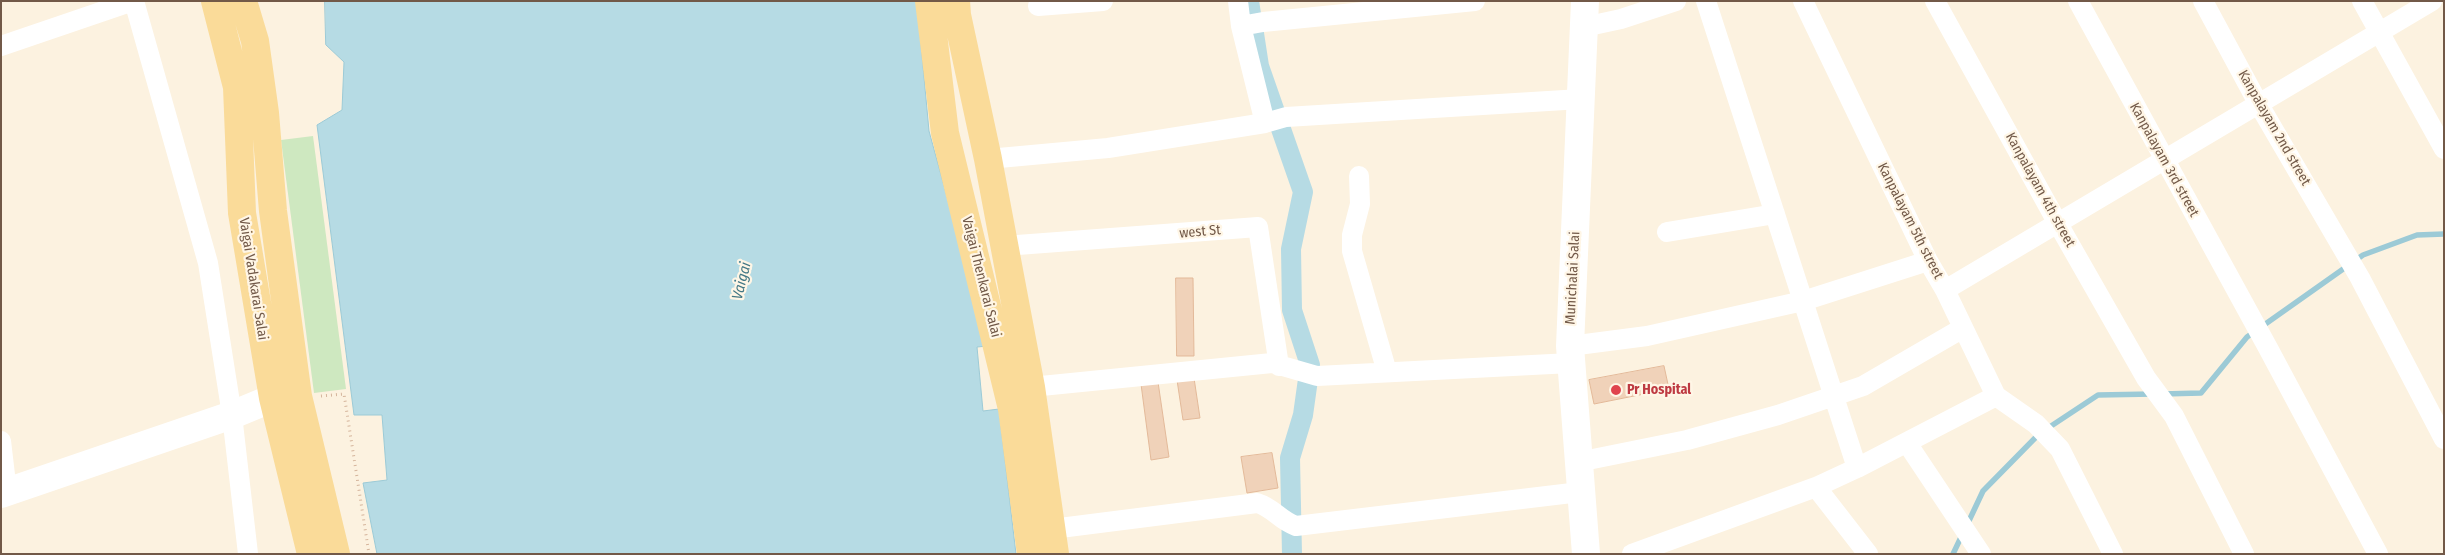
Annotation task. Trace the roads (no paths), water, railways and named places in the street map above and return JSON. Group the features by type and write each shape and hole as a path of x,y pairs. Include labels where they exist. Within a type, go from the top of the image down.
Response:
{"main road":[{"name":"Vaigai Vadakarai Salai","path":"215,1 237,86 242,213 285,397 311,554"},
{"name":"Vaigai Vadakarai Salai","path":"243,1 255,41 265,114 285,397 336,554"},
{"name":"Vaigai Thenkarai Salai","path":"929,1 945,133 1012,409 1031,554"},
{"name":"Vaigai Thenkarai Salai","path":"956,1 957,15 988,159 1032,387 1053,542"},
{"name":"Munichalai Salai","path":"1585,14 1570,355 1586,554"},
{"path":"4,493 285,397"}],"street":[{"path":"1,46 133,1 208,264 232,415 248,554"},
{"path":"1038,6 1103,1"},
{"path":"1238,1 1241,26 1265,123"},
{"path":"1241,26 1263,22 1475,1"},
{"path":"1585,14 1621,19 1676,1"},
{"path":"1706,1 1835,395 1857,468"},
{"name":"Kanpalayam 5th street","path":"1803,1 1928,261 1945,290 1996,396 2036,424 2060,449 2113,554"},
{"name":"Kanpalayam 3rd street","path":"2078,1 2268,348 2378,554"},
{"name":"Kanpalayam 2nd street","path":"2203,1 2258,102 2360,278 2444,438"},
{"path":"2362,1 2444,149"},
{"path":"1945,290 2258,102 2432,1"},
{"name":"Kanpalayam 4th street","path":"1938,2 2057,222 2146,378 2174,416 2244,554"},
{"path":"988,159 1108,148 1265,123 1286,117 1581,99"},
{"path":"1359,176 1360,204 1352,235 1352,251 1387,372"},
{"path":"1667,232 1775,214"},
{"name":"west St","path":"1004,246 1258,228 1298,371"},
{"path":"1032,387 1272,363 1298,371 1387,372 1570,355 1803,301 1928,261"},
{"path":"1578,462 1687,440 1778,415 1862,386 1963,328"},
{"path":"1632,554 1816,487 1907,443 1996,396"},
{"path":"1,441 4,493"},
{"path":"1907,443 1979,550"},
{"path":"1816,487 1868,554"},
{"path":"1053,542 1257,502 1273,510 1289,524 1580,492"}],"water":[{"name":"Vaigai","path":"325,1 917,1 929,131 988,346 977,347 983,411 999,409 1016,554 377,554 363,483 387,480 382,415 354,415 317,125 342,110 344,62 326,45"}],"waterway":[{"path":"1249,1 1259,66 1303,192 1291,249 1292,310 1310,365 1303,415 1290,458 1292,554"},
{"path":"2162,394 2201,393 2247,337 2363,255 2417,235 2444,234"},
{"path":"1967,525 1983,491 2039,434 2098,395 2153,394"},
{"path":"1953,554 1963,533"}],"place":[{"name":"Pr Hospital","path":"1616,390"}]}
